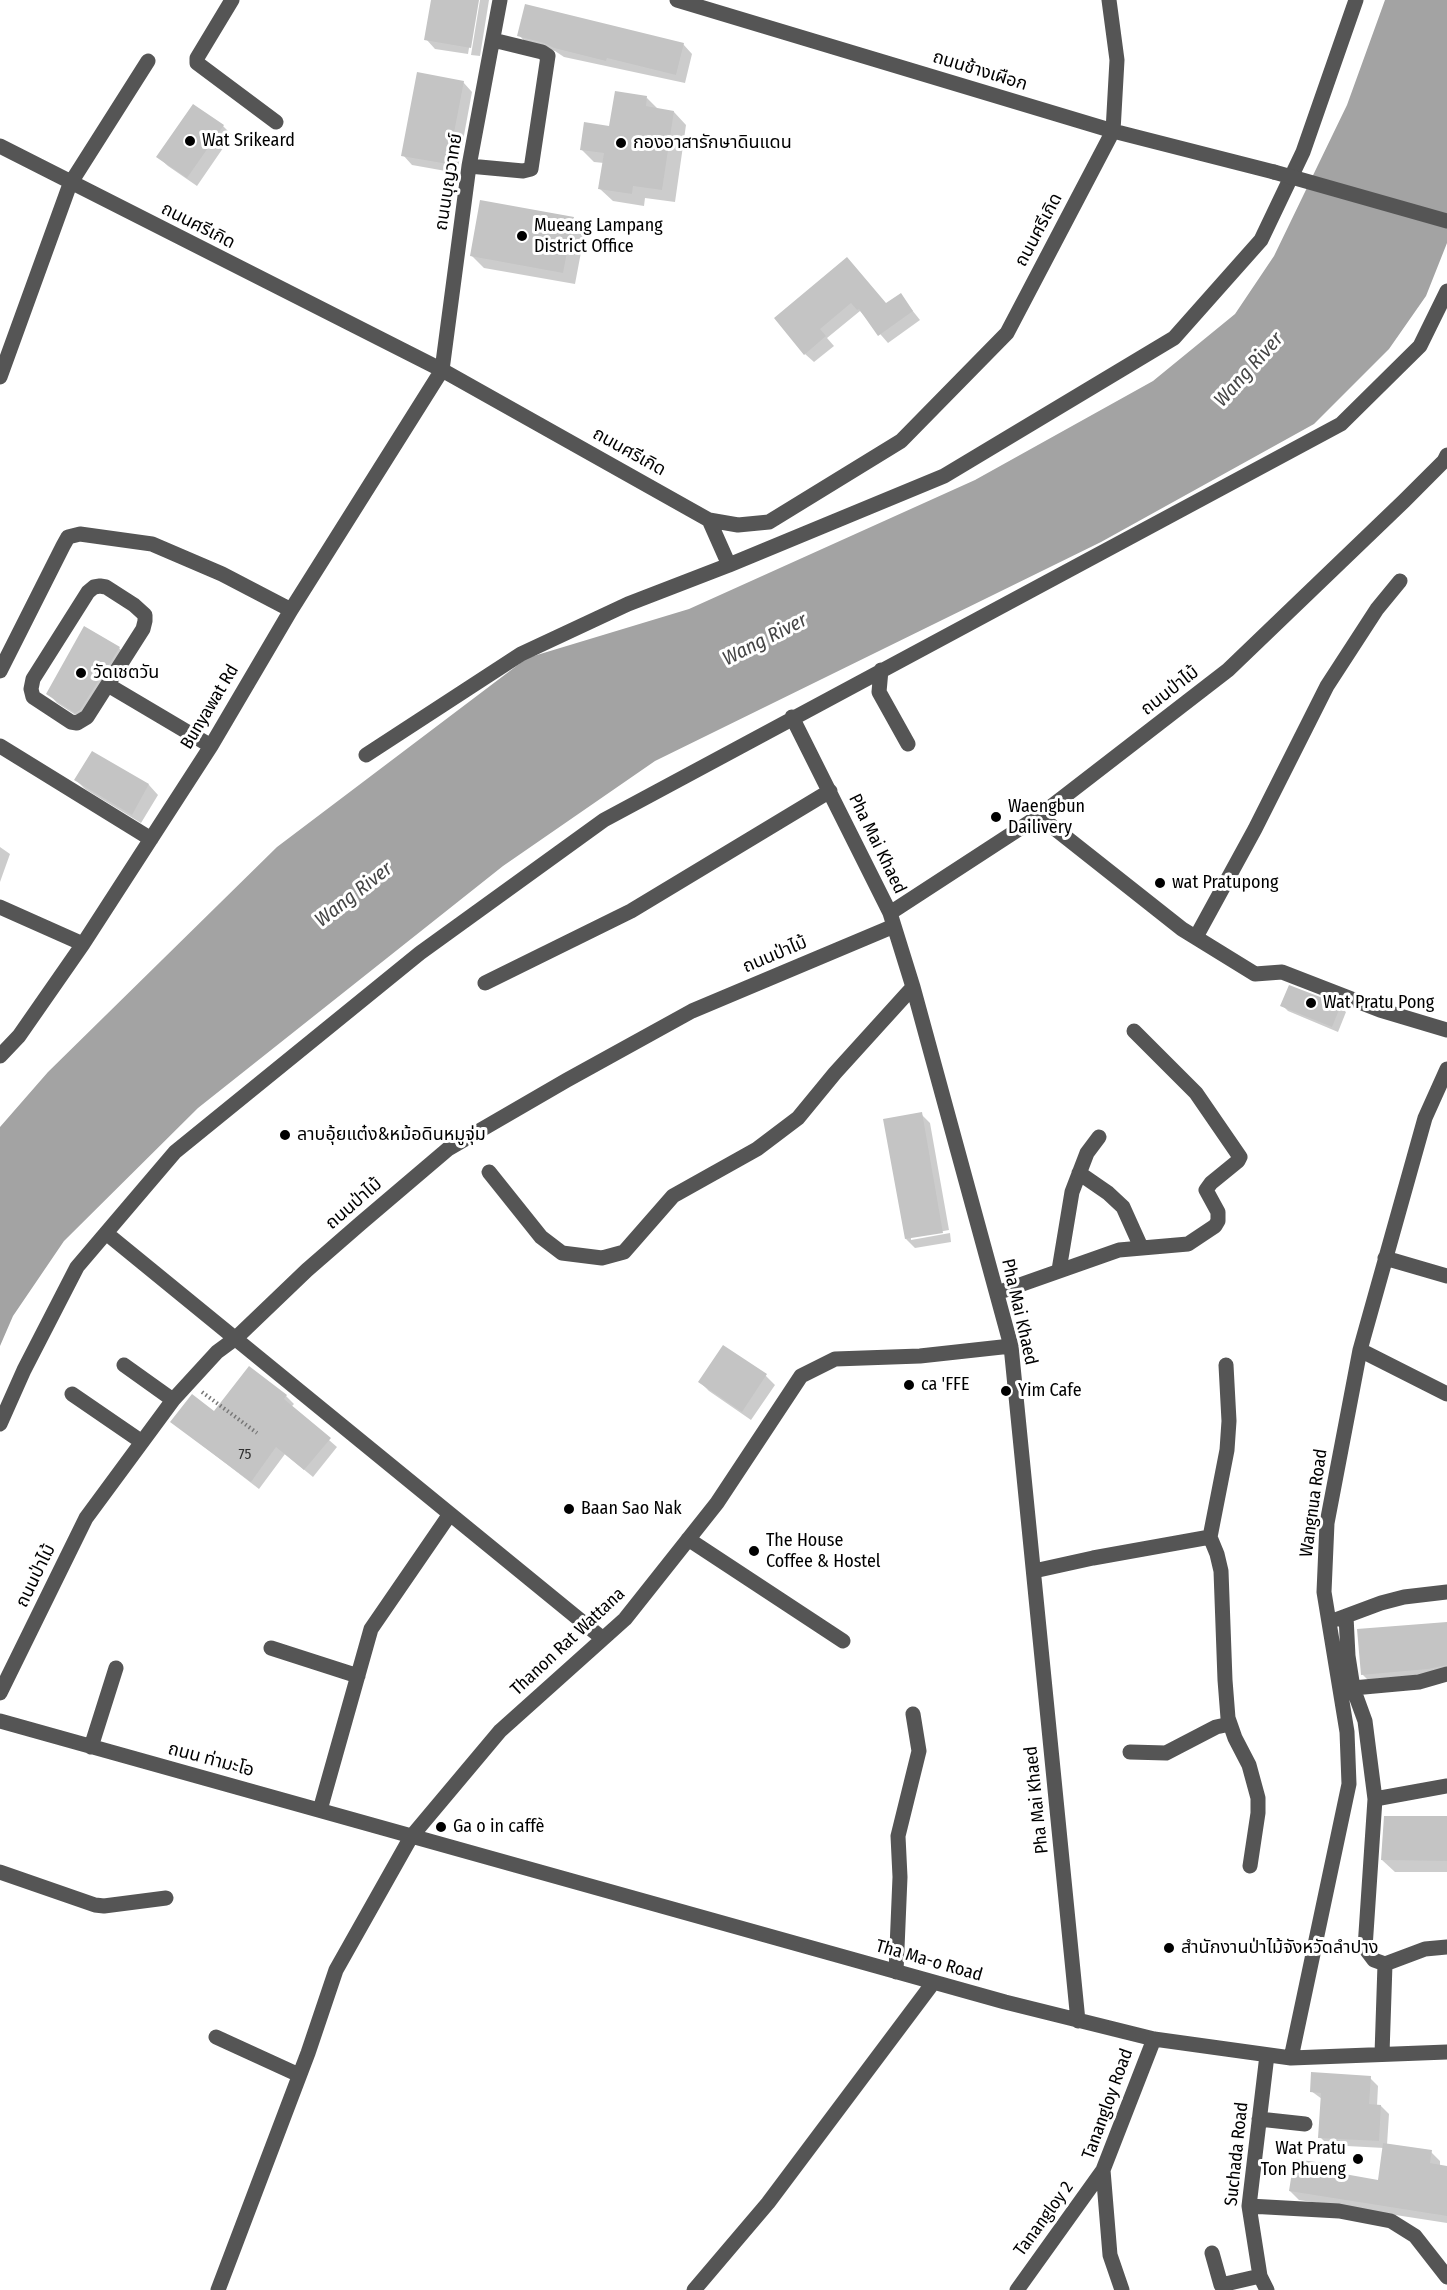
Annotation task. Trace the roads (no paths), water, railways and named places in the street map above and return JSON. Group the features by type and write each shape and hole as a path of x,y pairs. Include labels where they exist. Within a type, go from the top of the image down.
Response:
{"street":[{"path":"232,0 197,58 197,63 276,122"},
{"name":"ถนนบุญวาทย์","path":"442,370 469,166 500,0"},
{"name":"ถนนช้างเผือก","path":"677,0 1113,131 1274,172 1447,221"},
{"path":"1109,0 1117,60 1113,131"},
{"path":"366,755 521,654 628,604 944,476 1174,338 1261,240 1303,152 1356,0"},
{"path":"469,166 523,171 531,169 548,56 542,52 493,40"},
{"path":"0,376 70,184 148,61"},
{"name":"ถนนศรีเกิด","path":"0,147 442,370 709,520 738,525 769,522 901,441 1007,333 1113,131"},
{"path":"0,1424 24,1370 77,1267 175,1152 420,953 604,820 1341,424 1420,346 1447,291"},
{"name":"Bunyawat Rd","path":"0,1056 20,1036 83,944 211,746 291,610 442,370"},
{"name":"ถนนป่าไม้","path":"0,1693 86,1518 173,1400 217,1352 236,1338 308,1270 448,1149 692,1011 892,919 1039,816 1228,670 1446,459"},
{"path":"709,520 729,565"},
{"path":"0,671 68,537 80,534 152,544 222,574 291,610"},
{"path":"1196,937 1255,829 1327,686 1377,609 1401,581"},
{"path":"100,586 106,586 145,615 143,629 108,684 87,717 77,723 71,722 33,697 31,688 33,679 55,640 88,592 100,586"},
{"path":"881,670 879,692 908,744"},
{"path":"108,684 211,746"},
{"name":"Pha Mai Khaed","path":"792,717 892,919 913,987 1011,1346 1078,2021"},
{"path":"0,746 150,839"},
{"path":"485,983 631,911 830,791"},
{"path":"1039,816 1182,929 1255,974 1282,972 1380,1010 1447,1030"},
{"path":"0,907 83,944"},
{"path":"489,1172 541,1237 562,1253 602,1258 624,1252 673,1196 757,1149 798,1118 835,1072 913,987"},
{"path":"997,1293 1119,1250 1188,1244 1215,1226 1218,1216 1206,1190 1240,1157 1196,1094 1134,1031"},
{"name":"Wangnua Road","path":"1291,2058 1349,1784 1347,1732 1324,1592 1327,1523 1360,1350 1425,1118 1447,1069"},
{"path":"1059,1270 1072,1192 1087,1153 1100,1137"},
{"path":"1079,1173 1108,1193 1123,1207 1141,1247"},
{"path":"106,1233 602,1638"},
{"path":"1385,1258 1447,1276"},
{"name":"Thanon Rat Wattana","path":"218,2290 299,2076 336,1970 411,1837 500,1731 625,1619 717,1503 801,1376 835,1359 920,1356 1011,1346"},
{"path":"1360,1350 1447,1394"},
{"path":"124,1365 173,1400"},
{"path":"1226,1365 1229,1421 1227,1450 1210,1537 1221,1571 1225,1680 1230,1724 1250,1765 1258,1798 1250,1866"},
{"path":"72,1394 142,1442"},
{"path":"320,1810 372,1629 450,1514"},
{"path":"1034,1571 1210,1537"},
{"path":"688,1539 843,1641"},
{"path":"1329,1622 1404,1597 1447,1592"},
{"path":"1346,1616 1348,1656 1353,1689 1365,1721 1375,1799 1365,1948 1374,1960 1385,1964 1425,1949 1447,1947"},
{"path":"271,1648 358,1676"},
{"path":"91,1747 116,1668"},
{"path":"1353,1689 1419,1682 1447,1674"},
{"path":"896,1972 900,1877 898,1836 919,1751 913,1714"},
{"name":"ถนน ท่ามะโอ","path":"0,1722 411,1837"},
{"path":"1130,1752 1166,1753 1216,1727 1230,1724"},
{"path":"1375,1799 1447,1786"},
{"name":"Tha Ma-o Road","path":"411,1837 933,1983 1154,2039 1291,2058 1447,2052"},
{"path":"0,1872 95,1905 104,1906 166,1898"},
{"path":"1382,2054 1385,1964"},
{"path":"694,2290 768,2203 933,1983"},
{"path":"216,2037 299,2076"},
{"name":"Tanangloy Road","path":"1122,2290 1110,2255 1103,2170 1154,2039"},
{"name":"Suchada Road","path":"1267,2055 1248,2206 1260,2276 1267,2290"},
{"path":"1259,2119 1305,2124"},
{"name":"Tanangloy 2","path":"1017,2290 1103,2170"},
{"path":"1248,2206 1339,2211 1391,2221 1415,2236 1447,2277"},
{"path":"1212,2253 1221,2285 1260,2276"}],"water":[{"name":"Wang River","path":"1385,0 1447,0 1447,243 1426,296 1389,349 1314,424 1101,542 655,761 503,866 198,1108 64,1241 13,1316 0,1346 0,1127 48,1072 277,847 527,658 689,609 975,480 1153,381 1235,314 1274,256 1347,105"}],"place":[{"name":"Wat Srikeard","path":"190,141"},
{"name":"กองอาสารักษาดินแดน","path":"621,143"},
{"name":"Mueang Lampang District Office","path":"522,236"},
{"name":"วัดเชตวัน","path":"81,673"},
{"name":"Waengbun Dailivery","path":"996,817"},
{"name":"wat Pratupong","path":"1160,883"},
{"name":"Wat Pratu Pong","path":"1311,1003"},
{"name":"ลาบอุ้ยแต๋ง&หม้อดินหมูจุ่ม","path":"285,1135"},
{"name":"ca 'FFE","path":"909,1385"},
{"name":"Yim Cafe","path":"1006,1391"},
{"name":"Baan Sao Nak","path":"569,1509"},
{"name":"The House Coffee & Hostel","path":"754,1551"},
{"name":"Ga o in caffè","path":"441,1827"},
{"name":"สำนักงานป่าไม้จังหวัดลำปาง","path":"1169,1948"},
{"name":"Wat Pratu Ton Phueng","path":"1358,2159"}]}
